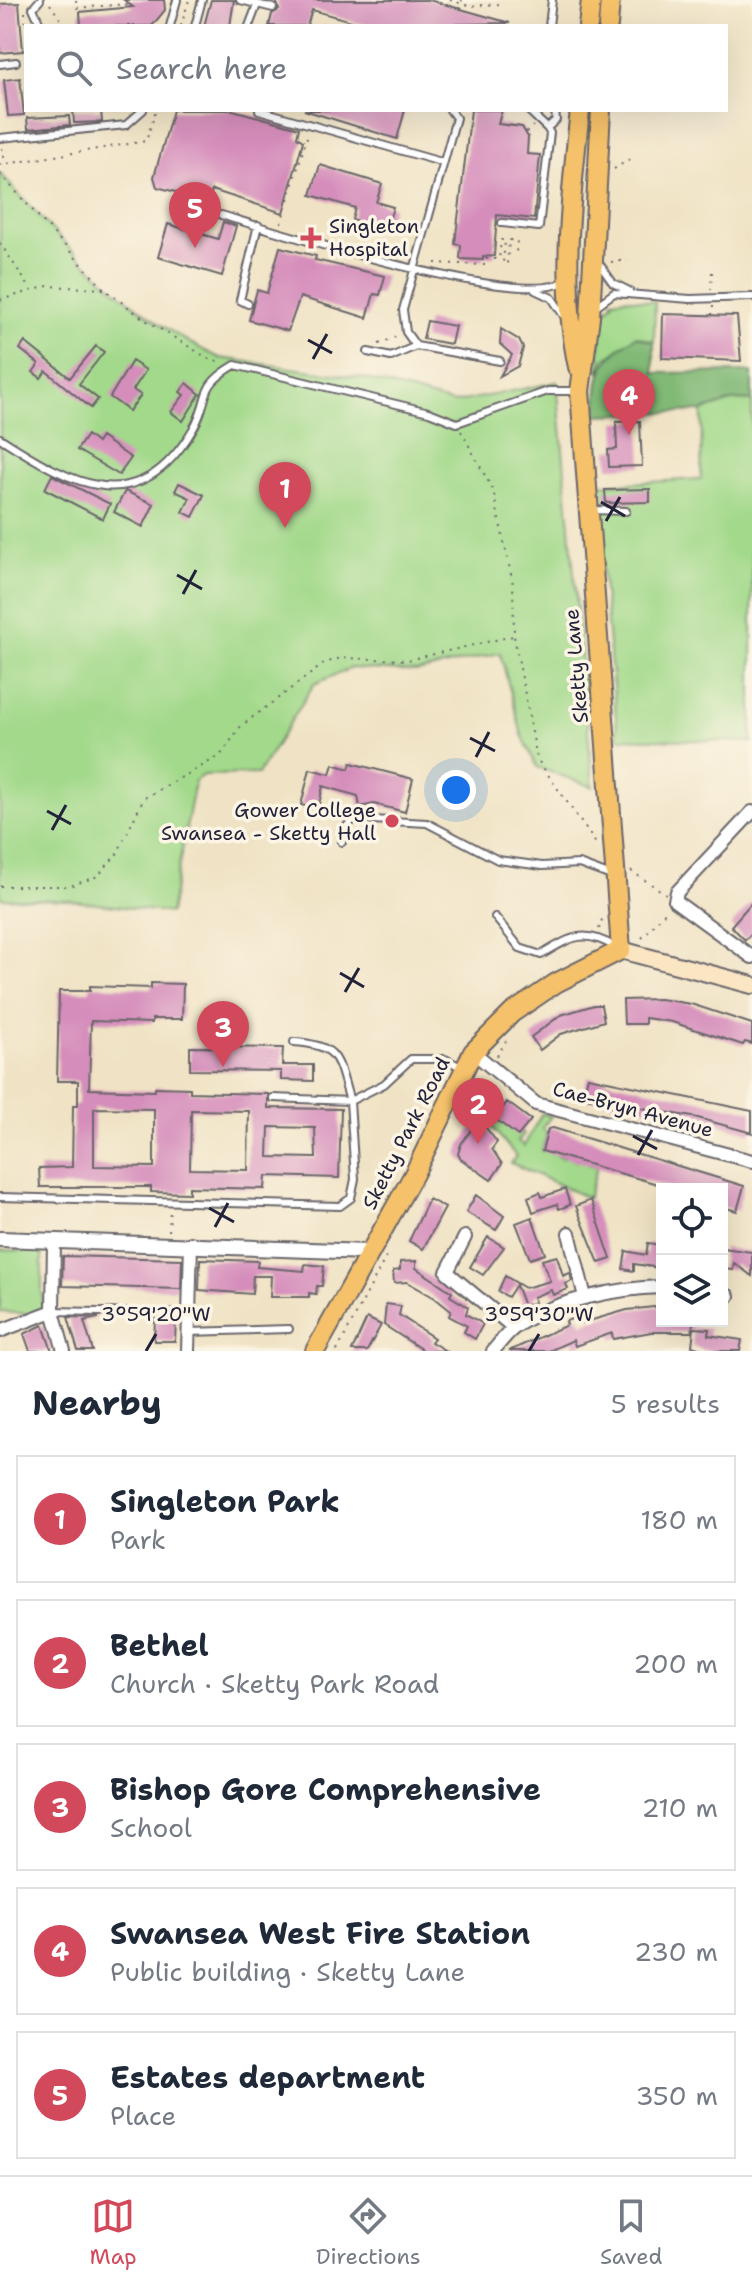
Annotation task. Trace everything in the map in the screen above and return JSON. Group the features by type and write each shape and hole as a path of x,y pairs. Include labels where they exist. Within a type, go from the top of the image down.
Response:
{"main road":[{"path":"588,24 591,0"},
{"path":"608,24 610,0"},
{"name":"Sketty Lane","path":"580,112 569,273 570,329 580,384 586,511 621,950"},
{"name":"Sketty Lane","path":"580,384 590,317 601,112"},
{"path":"621,950 752,985"},
{"name":"Sketty Park Road","path":"315,1351 414,1174 468,1060 493,1029 521,1007 556,983 621,950"}],"street":[{"path":"752,812 677,892 675,901 752,957"},
{"name":"Cae-Bryn Avenue","path":"468,1060 490,1067 536,1104 752,1161"},
{"path":"569,1233 585,1297"},
{"path":"465,1237 447,1272 514,1328"},
{"path":"0,1239 191,1243 368,1252"},
{"path":"54,1242 53,1311 64,1351"},
{"path":"188,1351 191,1243"},
{"path":"493,1351 514,1328 585,1297 656,1287"},
{"path":"0,1331 53,1311"}],"lane":[{"path":"40,24 33,8 43,0"},
{"path":"171,24 177,0"},
{"path":"196,24 202,0"},
{"path":"240,0 273,8"},
{"path":"549,24 552,0"},
{"path":"250,24 257,5"},
{"path":"0,64 16,62"},
{"path":"0,139 126,125 141,112"},
{"path":"266,112 441,162"},
{"path":"294,120 296,112"},
{"path":"416,346 406,332 403,310 441,162 456,118 452,112"},
{"path":"502,223 539,227 550,133 530,112"},
{"path":"547,128 556,120 555,112"},
{"path":"221,215 412,268 481,283 532,288 559,285 569,273"},
{"path":"248,304 240,300 258,225"},
{"path":"593,248 613,283 637,294"},
{"path":"532,288 557,303 570,329"},
{"path":"590,317 605,297 637,294 690,299 752,297"},
{"path":"368,352 391,357 416,346 500,361"},
{"path":"0,438 27,456 94,487 142,483 163,470 194,426 212,379 235,365 429,412 457,423 548,391 580,384"},
{"path":"586,511 626,511"},
{"path":"342,842 343,830 354,819 427,823 498,860 542,866 579,864 616,873"},
{"path":"495,917 520,948 541,955 569,938 596,936 621,950"},
{"path":"0,1197 340,1206 351,1198 355,1179 350,1101 336,1056 321,1044 294,1042"},
{"path":"273,1098 350,1101 384,1084 411,1059 468,1060"},
{"path":"53,1311 189,1314"},
{"path":"189,1332 289,1329"}],"path":[{"path":"43,0 63,24"},
{"path":"76,0 77,8 127,4 130,0"},
{"path":"182,24 189,0"},
{"path":"450,0 484,6 501,4 500,0"},
{"path":"459,9 462,2"},
{"path":"0,165 146,141 155,112"},
{"path":"526,132 537,122"},
{"path":"277,232 286,215 310,124"},
{"path":"0,139 5,163"},
{"path":"606,174 630,159"},
{"path":"0,174 104,289 144,319 209,359"},
{"path":"435,263 485,265 486,259 499,259 501,240 505,240 503,263 507,264 509,240 517,241 516,253"},
{"path":"0,243 31,289"},
{"path":"609,262 627,260"},
{"path":"0,300 48,286 104,289"},
{"path":"379,344 406,332"},
{"path":"457,423 493,490 513,584 514,636 537,759 616,873 675,901 642,938"},
{"path":"0,886 70,886 98,876 117,854 144,798 220,756 241,726 325,663 341,658 408,660 514,636"},
{"path":"596,936 604,907"},
{"path":"490,1067 507,1038"},
{"path":"168,1243 170,1202"},
{"path":"337,1351 391,1248"}],"green space":[{"path":"0,173 74,251 129,301 158,323 220,358 363,378 453,403 557,382 593,787 537,767 522,735 500,653 417,672 351,668 314,684 258,774 203,775 195,781 170,913 67,900 0,898"},
{"path":"626,298 655,302 654,342 636,336 605,359 599,373 601,315 613,303 612,300"},
{"path":"636,336 654,342 654,373 752,372 752,401 735,400 702,411 596,415 600,378 607,361"},
{"path":"735,400 752,401 752,742 618,738 594,485 701,479 702,411"},
{"path":"542,1113 551,1116 542,1128 547,1132 542,1151 560,1149 558,1156 564,1158 566,1150 569,1158 577,1161 590,1158 589,1164 595,1166 600,1157 588,1198 511,1163 516,1156 483,1116 492,1123 498,1114 524,1134 518,1141 524,1146"},
{"path":"0,1250 42,1251 42,1310 30,1314 0,1312"}],"building":[{"path":"124,0 164,0 165,10 154,24 81,24 80,12 133,7"},
{"path":"211,0 234,0 230,24 205,24"},
{"path":"276,0 429,0 510,23 362,24 312,10 308,24 270,24 272,14 279,10"},
{"path":"19,3 23,51 0,53 0,4"},
{"path":"20,78 24,115 8,116 4,80"},
{"path":"73,112 101,112 102,122 74,123"},
{"path":"172,112 240,112 299,128 297,137 303,141 283,213 212,190 209,201 157,187 154,177"},
{"path":"310,112 404,112 397,139"},
{"path":"471,112 501,112 498,124 522,127 528,137 527,154 540,155 534,219 497,215 494,256 483,257 483,260 460,259 461,245 455,244"},
{"path":"69,116 70,125 28,129 27,118"},
{"path":"320,165 382,184 376,202 393,207 386,231 352,220 355,208 311,195"},
{"path":"223,222 236,226 222,276 158,257 168,224 218,239"},
{"path":"280,247 316,256 315,260 385,276 380,295 374,294 367,318 300,297 288,331 249,320 257,290 267,293"},
{"path":"663,314 737,316 741,361 662,358"},
{"path":"427,321 455,326 451,344 423,339"},
{"path":"501,329 519,340 523,348 518,366 500,376 512,355 500,344"},
{"path":"25,342 70,378 96,346 104,352 79,384 98,399 91,408 46,371 41,378 33,372 39,364 20,349"},
{"path":"132,361 146,370 133,390 141,395 129,411 110,397"},
{"path":"187,383 200,394 183,421 171,412 184,395 180,392"},
{"path":"640,421 642,466 609,467 608,450 617,449 616,422"},
{"path":"87,435 97,443 101,437 131,458 119,475 77,450"},
{"path":"52,475 110,504 103,519 45,489"},
{"path":"179,483 204,495 193,517 183,512 190,498 175,491"},
{"path":"650,489 650,502 606,503 605,490"},
{"path":"125,491 154,504 143,527 114,512"},
{"path":"351,763 413,779 405,812 374,804 360,807 358,796 323,786 318,809 301,805 310,769 330,774 333,764 349,769"},
{"path":"752,902 752,933 745,940 731,926"},
{"path":"151,983 183,984 182,1019 152,1019 152,1023 91,1021 89,1089 155,1091 155,1087 190,1088 190,1092 268,1094 268,1108 341,1109 339,1178 266,1176 265,1189 189,1187 189,1193 151,1192 151,1187 40,1187 39,1168 72,1167 73,1105 78,1105 78,1081 57,1081 59,991 90,991 90,986 151,988","holes":["94,1108 154,1109 154,1167 94,1166","191,1110 249,1111 248,1170 190,1169","269,1127 315,1128 316,1158 268,1157"]},
{"path":"660,999 691,1004 752,1024 752,1044 745,1042 743,1045 672,1022 645,1018 645,1024 624,1024 623,1000"},
{"path":"601,1005 604,1021 561,1034 540,1050 531,1037 561,1015"},
{"path":"190,1047 283,1048 282,1065 313,1065 313,1081 281,1080 281,1071 190,1070"},
{"path":"588,1077 752,1111 752,1133 698,1118 586,1098 582,1096"},
{"path":"507,1102 531,1120 518,1136 495,1119"},
{"path":"479,1119 497,1142 492,1149 502,1164 491,1180 458,1154 461,1144"},
{"path":"548,1129 744,1186 737,1211 728,1209 728,1183 656,1184 542,1151"},
{"path":"565,1189 570,1205 559,1209 557,1204 533,1212 528,1197 540,1192 542,1197"},
{"path":"476,1195 504,1216 496,1230 466,1212"},
{"path":"429,1199 445,1208 423,1249 409,1241"},
{"path":"591,1200 611,1259 599,1263 576,1206"},
{"path":"532,1217 545,1254 530,1259 516,1223"},
{"path":"488,1237 504,1247 483,1275 470,1267"},
{"path":"648,1243 656,1244 656,1267 634,1264 634,1271 623,1269 626,1251 646,1255"},
{"path":"728,1249 752,1252 752,1276 734,1263 733,1270 728,1270"},
{"path":"63,1256 182,1259 181,1289 62,1286"},
{"path":"557,1256 563,1276 570,1273 572,1281 566,1284 568,1289 553,1295 551,1290 533,1297 535,1302 524,1306 516,1285 508,1297 498,1291 505,1276 525,1288 550,1281 542,1260"},
{"path":"200,1259 258,1261 257,1267 304,1271 305,1264 324,1266 322,1286 317,1286 316,1294 309,1293 309,1297 270,1297 271,1276 253,1276 252,1294 199,1290"},
{"path":"416,1261 416,1268 452,1292 450,1296 468,1307 466,1314 483,1324 475,1339 464,1332 467,1326 449,1316 451,1311 435,1298 407,1282 394,1283 393,1271 400,1270 400,1262"},
{"path":"386,1304 401,1306 399,1315 434,1338 431,1342 446,1351 424,1351 384,1325"},
{"path":"656,1307 656,1327 692,1327 692,1332 651,1332 613,1339 612,1333 575,1346 573,1340 549,1351 509,1351 567,1325 566,1321 579,1316 582,1323 627,1310"},
{"path":"68,1317 99,1318 84,1321 93,1351 78,1351"},
{"path":"367,1318 381,1325 367,1351 352,1351"},
{"path":"155,1319 176,1320 175,1341 154,1341"},
{"path":"43,1325 52,1351 30,1351 24,1334"},
{"path":"694,1328 709,1329 708,1335 742,1340 740,1351 708,1351 692,1346"}],"place":[{"name":"Singleton Hospital","path":"311,238"},
{"name":"Estates department","path":"195,248"},
{"name":"Swansea West Fire Station","path":"629,435"},
{"name":"Singleton Park","path":"285,528"},
{"name":"Gower College Swansea - Sketty Hall","path":"392,821"},
{"name":"Bishop Gore Comprehensive","path":"223,1067"},
{"name":"Bethel","path":"478,1144"}]}
